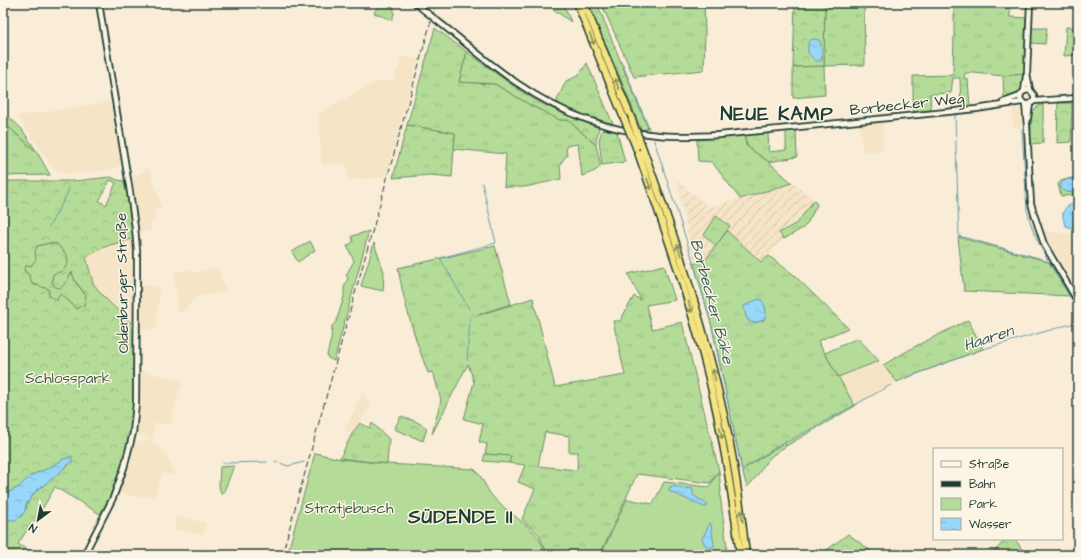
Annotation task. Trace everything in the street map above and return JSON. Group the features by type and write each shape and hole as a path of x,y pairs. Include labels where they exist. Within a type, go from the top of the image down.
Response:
{"highway":[{"path":"577,3 636,147 680,274 709,378 725,453 736,518 740,555"},
{"path":"584,3 643,149 674,235 697,308 730,446 742,517 746,555"}],"street":[{"name":"Oldenburger Straße","path":"84,555 113,498 122,474 131,444 136,403 137,250 135,228 98,3"},
{"name":"Borbecker Weg","path":"415,3 516,82 540,98 578,116 601,124 623,130 657,135 719,135 976,109 1050,99 1078,98"},
{"path":"1028,103 1020,96 1024,91 1027,73 1030,3"},
{"path":"1027,73 1030,90 1034,95 1028,103 1027,126 1031,203 1044,244 1078,302"},
{"path":"1024,91 1030,90"},
{"name":"Borbecker Weg","path":"1034,95 1050,99"},
{"name":"Borbecker Weg","path":"992,106 1020,96"}],"shaded area":[{"path":"402,56 418,60 386,177 348,181 346,164 321,165 319,113 374,83 394,80"},
{"path":"110,102 121,165 119,167 101,171 68,174 59,173 50,164 17,116"},
{"path":"1013,108 1019,108 1022,111 1024,127 1013,127"},
{"path":"882,122 884,150 863,152 859,123"},
{"path":"149,167 162,208 154,211 155,222 151,222 151,231 139,234 132,177"},
{"path":"677,181 710,207 793,183 814,200 797,223 780,233 784,239 776,246 769,256 761,262 727,231 730,226 704,235 716,246 706,259 694,264"},
{"path":"1042,230 1078,237 1078,297 1045,239"},
{"path":"135,240 134,326 93,283 86,257 110,245"},
{"path":"218,267 226,292 196,297 181,313 176,311 177,297 173,273 192,269 193,273"},
{"path":"140,284 160,287 156,330 140,330"},
{"path":"879,361 897,382 855,406 838,377"},
{"path":"139,370 184,381 179,390 170,426 156,422 153,432 153,440 135,433"},
{"path":"362,394 372,404 353,433 344,431"},
{"path":"146,440 152,441 167,455 175,476 162,473 155,497 144,495 143,498 115,493 131,444"},
{"path":"176,516 206,523 202,535 175,530"}],"green space":[{"path":"380,3 394,7 392,20 374,13"},
{"path":"545,3 563,3 571,22"},
{"path":"587,3 597,3 648,128 644,130 641,129"},
{"path":"601,3 704,3 704,70 634,77"},
{"path":"795,3 825,3 824,66 793,67"},
{"path":"825,3 864,3 865,65 824,66"},
{"path":"954,3 1001,3 1001,8 1010,9 1010,17 1028,18 1025,74 1003,76 965,73 964,79 968,79 970,107 961,108 960,78 953,78 951,93 930,94 931,110 913,112 913,76 953,75"},
{"path":"1066,27 1078,27 1078,55 1064,56"},
{"path":"435,28 467,52 459,82 495,84 532,106 560,120 568,120 596,145 600,167 595,171 582,176 578,144 566,146 567,155 560,164 561,179 525,187 504,187 506,154 454,149 455,133 407,125"},
{"path":"1031,28 1047,28 1045,44 1031,43"},
{"path":"467,52 514,86 543,104 597,127 599,129 596,145 568,120 560,120 532,106 495,84 459,82"},
{"path":"587,63 613,124 577,113 558,104 557,100 566,81 579,74"},
{"path":"824,66 825,95 793,98 793,67"},
{"path":"1026,74 1020,92 1004,101 1003,76"},
{"path":"1058,103 1072,103 1071,142 1057,143"},
{"path":"1043,104 1043,143 1030,144 1032,112"},
{"path":"9,117 21,128 37,152 4,123"},
{"path":"3,123 37,152 50,175 3,176"},
{"path":"407,125 455,133 452,177 430,175 393,178"},
{"path":"605,129 617,132 625,162 602,165 599,140 602,130"},
{"path":"796,130 797,157 769,162 749,148 744,135 768,132 769,152 786,150 786,131"},
{"path":"744,135 746,145 749,148 769,162 792,183 740,199 712,162 698,161 697,140"},
{"name":"Schlosspark","path":"111,177 124,181 133,239 110,245 86,257 93,283 102,295 134,326 134,403 132,424 119,475 100,514 55,487 37,518 18,544 37,555 3,555 3,520 6,521 25,511 33,494 69,465 64,459 49,468 30,476 19,487 3,495 3,181 74,181","holes":["110,180 116,183 106,205 99,201","49,243 57,244 67,255 68,263 63,271 53,274 52,282 55,287 61,288 72,272 75,281 86,295 84,305 76,309 60,294 57,300 49,296 49,289 32,284 29,274 24,271 25,266 32,265 36,259 35,252 37,246"]},
{"path":"1071,178 1078,178 1078,180 1069,179 1067,192 1078,192 1078,195 1061,196 1058,184 1061,181"},
{"path":"814,200 817,205 808,222 803,228 784,239 779,233 797,223"},
{"path":"716,216 730,226 716,246 704,235"},
{"path":"369,231 334,361 328,358 327,355 331,339 332,326 336,322 344,297 344,288 348,278 346,275 354,261 347,246 353,242 352,236"},
{"path":"727,231 761,262 769,256 794,275 848,328 818,341 855,406 786,446 784,442 742,470 712,327 694,264 706,259","holes":["760,299 765,306 764,320 757,322 750,321 745,312"]},
{"path":"958,237 1050,263 1070,296 964,291"},
{"path":"310,241 315,250 298,262 292,252"},
{"path":"49,243 57,244 67,255 68,263 63,271 66,282 72,272 75,281 86,296 84,306 76,309 61,294 57,300 49,296 38,285 32,284 23,271 37,246"},
{"path":"374,243 384,272 383,291 361,286"},
{"path":"495,246 511,304 476,316 533,298 555,387 625,375 613,321 620,321 634,296 641,300 628,274 664,265 675,300 646,305 652,329 682,322 719,471 710,483 637,474 600,555 548,555 539,535 522,519 535,489 518,482 525,465 509,463 510,456 485,454 487,444 479,442 483,424 464,419 474,382 468,364 432,434 441,400 433,372 428,373 414,334 403,295 398,268","holes":["545,432 569,436 569,452 578,452 577,470 538,466"]},
{"path":"968,320 983,349 897,382 883,365 916,346"},
{"path":"858,338 879,361 838,377 825,353"},
{"path":"401,416 417,422 427,428 423,441 394,429"},
{"path":"360,423 370,428 372,423 389,439 387,464 340,458 352,434"},
{"path":"785,442 786,446 769,459 747,487 742,470"},
{"name":"Stratjebusch","path":"315,453 341,459 387,464 474,469 480,475 488,490 499,504 524,523 538,538 543,546 545,555 287,555"},
{"path":"485,454 511,456 509,463 483,461"},
{"path":"234,466 223,494 221,494 219,485 220,467"},
{"path":"719,471 720,495 727,547 723,555 601,555 627,499 653,504 664,482 709,487"},
{"path":"848,534 876,555 820,555"},
{"path":"1005,540 1016,540 1026,555 991,555"}],"water":[{"path":"810,40 819,40 821,45 821,61 816,61 808,53 808,43"},
{"path":"1069,179 1078,180 1078,192 1067,192 1060,188 1062,183"},
{"path":"1073,204 1078,205 1078,228 1066,226 1063,218 1065,209"},
{"path":"761,299 765,306 766,316 761,321 754,323 748,321 744,306"},
{"path":"72,456 72,462 36,491 26,504 25,511 21,517 15,520 3,520 3,495 19,487 30,476"},
{"path":"671,486 693,489 693,495 707,504 707,507 669,491"},
{"path":"710,523 714,546 711,548 705,545 702,539"}],"waterway":[{"name":"Borbecker Bäke","path":"623,65 650,131"},
{"path":"955,115 959,236 1039,258 1050,263"},
{"path":"1022,129 1027,210 1031,223 1048,262 1078,310"},
{"name":"Borbecker Bäke","path":"654,140 693,261 712,327 742,470 785,442 891,385"},
{"path":"469,309 440,258 496,243 482,183"},
{"path":"49,227 69,188"},
{"path":"467,360 470,318"},
{"name":"Haaren","path":"906,378 980,350 1078,322"},
{"path":"275,461 288,466 304,462"},
{"path":"223,463 267,462"}],"railway":[{"path":"282,555 436,3"}],"district":[{"name":"NEUE KAMP","path":"777,113"},
{"name":"SÜDENDE II","path":"461,516"}]}
